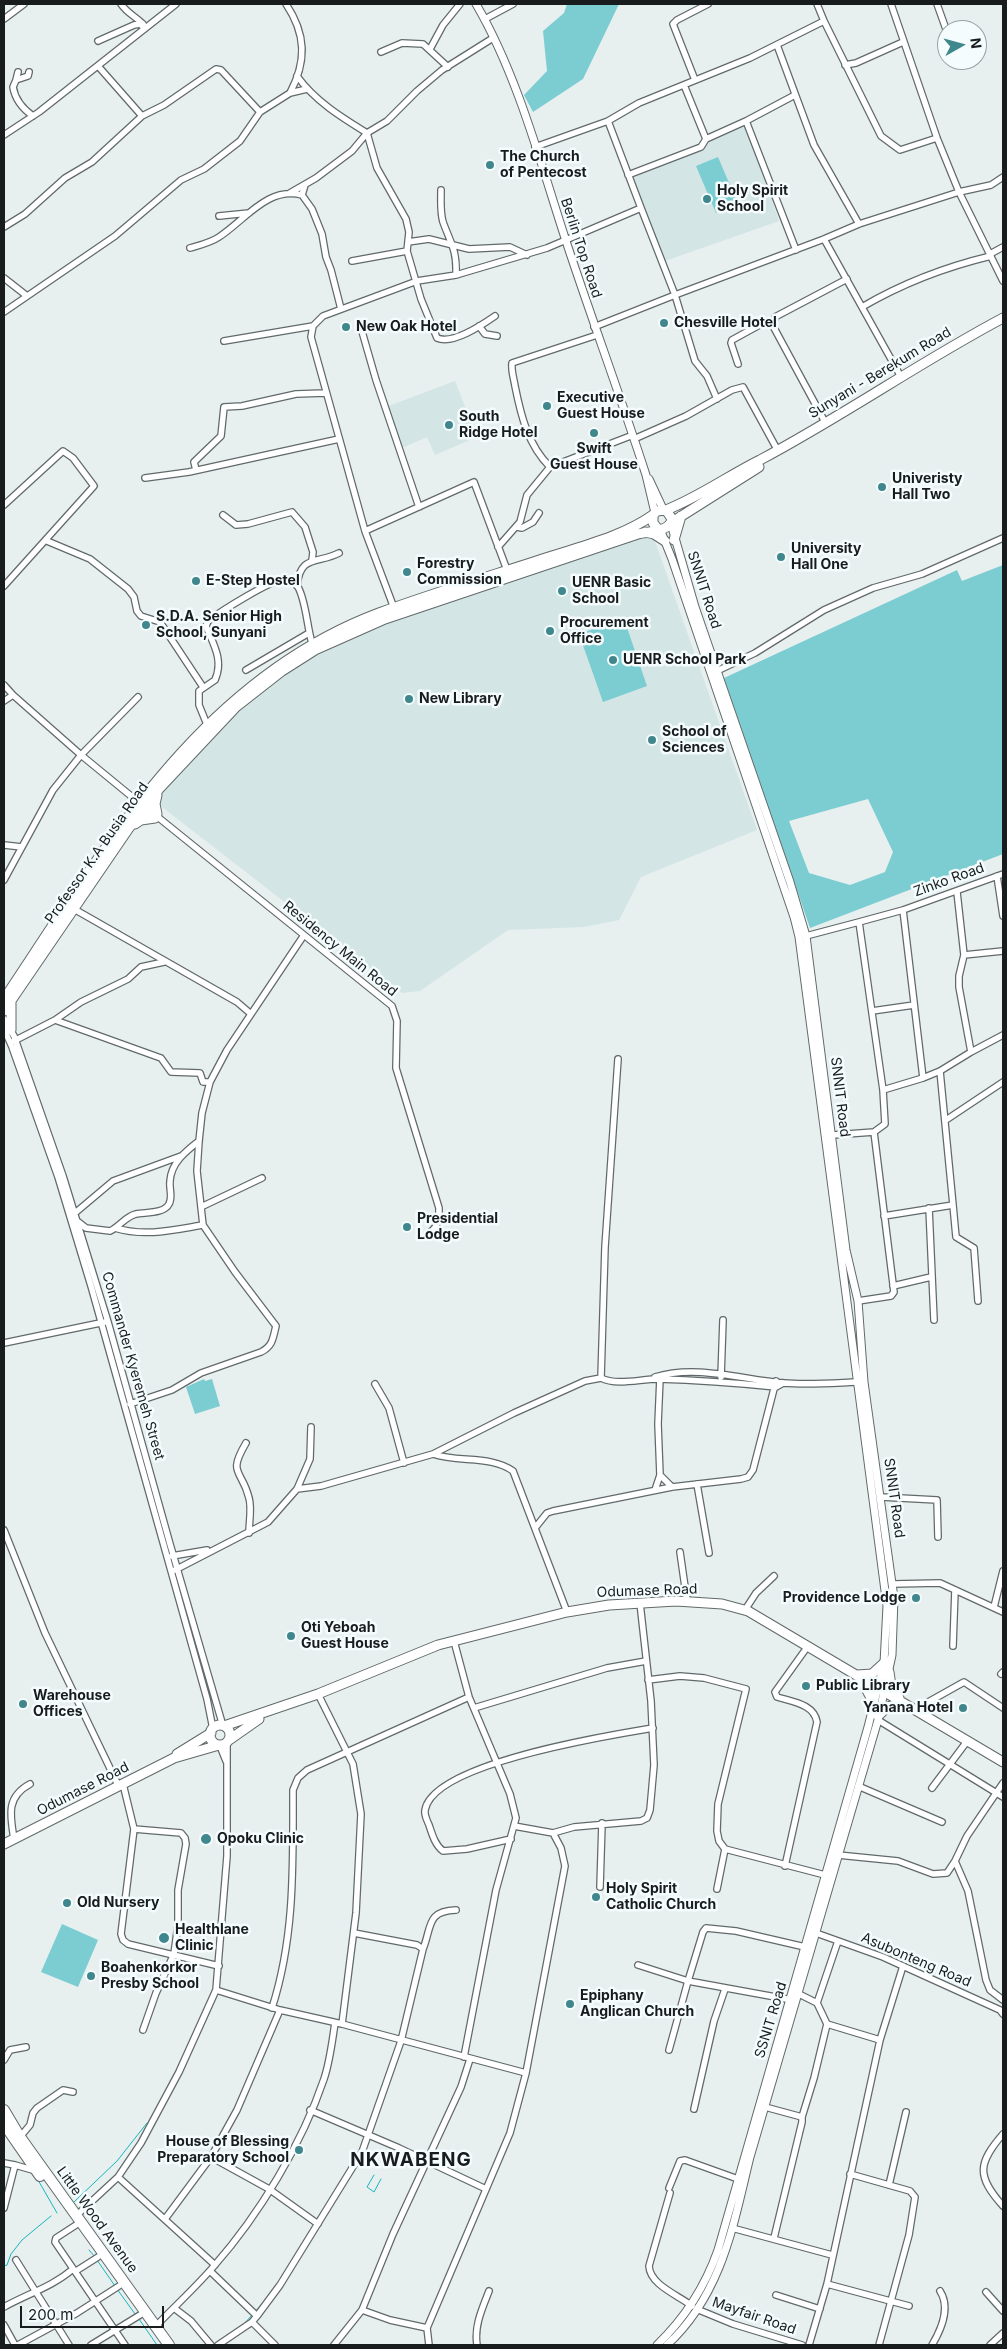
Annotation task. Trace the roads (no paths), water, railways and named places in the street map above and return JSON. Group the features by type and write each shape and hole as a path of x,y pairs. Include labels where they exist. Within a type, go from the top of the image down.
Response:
{"highway":[{"name":"Little Wood Avenue","path":"4,2110 98,2257 161,2345"},
{"name":"Little Wood Avenue","path":"4,2125 36,2171 76,2220 169,2345"}],"main road":[{"name":"Sunyani - Berekum Road","path":"659,512 691,499 775,453 964,339 1003,318"},
{"name":"Sunyani - Berekum Road","path":"671,523 682,514 739,480 775,453"},
{"path":"659,512 671,515 671,523 666,528 659,529 653,523 659,512"},
{"name":"Professor K.A Busia Road","path":"218,721 256,690 315,650 385,619 621,532 659,512"},
{"path":"645,532 670,540 682,514"},
{"name":"Professor K.A Busia Road","path":"7,1000 74,909 129,828 142,805 252,684 312,643 343,628 394,608 507,570 532,566 659,529"},
{"name":"Professor K.A Busia Road","path":"4,1011 7,1000 177,756 210,729"},
{"path":"129,828 141,820 157,817 155,804 159,788"},
{"path":"6,1029 7,1000"},
{"name":"Odumase Road","path":"4,1844 174,1758 212,1731 224,1726 267,1713 318,1694 416,1653 454,1641 595,1606 686,1601 722,1604 745,1610 1003,1762"},
{"path":"873,1706 870,1696 858,1676 872,1674 884,1663"},
{"path":"878,1718 888,1707 904,1704 891,1688 889,1672"},
{"name":"Odumase Road","path":"174,1758 224,1744 267,1713"},
{"path":"212,1731 211,1740 224,1744 230,1732 224,1726"}],"street":[{"path":"4,19 24,4"},
{"path":"121,4 128,14 136,18 145,28"},
{"path":"286,4 296,21 303,50 302,64 290,93"},
{"path":"430,49 443,25 460,4"},
{"name":"Berlin Top Road","path":"476,4 485,18 536,147 594,327 659,512"},
{"path":"485,18 513,4"},
{"path":"695,80 674,22 708,4"},
{"path":"817,4 824,22 881,136 894,148 900,150 906,150 937,138"},
{"path":"890,4 937,138 959,192 1003,280"},
{"path":"937,4 943,20"},
{"path":"4,135 33,116 98,66 171,5"},
{"path":"536,147 608,121 639,102 684,85 824,22"},
{"path":"98,41 134,25 140,24 145,28"},
{"path":"190,248 207,244 218,238 268,199 290,193 305,185 352,151 367,133 387,121 417,91 448,67 493,38"},
{"path":"846,65 856,63 903,42"},
{"path":"381,52 402,43 423,44 448,67"},
{"path":"776,45 814,144 859,224"},
{"path":"98,66 142,116"},
{"path":"4,227 25,214 65,178 92,162 142,116 164,105 217,69 233,82 260,112"},
{"path":"18,72 13,88 16,99 33,116"},
{"path":"16,80 28,76 28,72"},
{"path":"296,76 307,89 334,113 367,133 378,168 406,219 407,251 421,299 437,338 443,341 453,339 495,316"},
{"path":"684,85 706,139"},
{"path":"4,312 115,236 180,180 204,168 240,141 260,112 290,93 307,89"},
{"path":"628,175 702,147 706,139 746,121 795,95"},
{"path":"608,121 675,295 696,361 707,376 717,399"},
{"path":"746,121 796,250"},
{"path":"594,327 859,224 959,192 991,185 1003,177"},
{"path":"302,195 305,185"},
{"path":"441,190 443,220 454,245 456,275"},
{"path":"290,193 302,195 312,209 322,234 326,257 332,270 341,309"},
{"path":"394,608 365,531 338,439 311,337 313,326 323,316 417,281 456,275 527,255 641,208"},
{"path":"219,216 249,213"},
{"path":"408,242 430,239 469,249 510,247 527,255"},
{"path":"824,239 901,378"},
{"path":"862,307 907,282 955,264 990,255 1003,247"},
{"path":"352,261 407,251"},
{"path":"4,278 27,296"},
{"path":"825,422 773,326 773,321 775,317 847,280"},
{"path":"738,364 731,343 732,340 763,323 773,321"},
{"path":"224,341 313,326"},
{"path":"478,326 485,334 497,336"},
{"path":"362,328 376,380 419,507"},
{"path":"550,467 532,441 520,415 512,363 597,335"},
{"path":"498,548 517,527 522,517 527,495 550,467 686,416 732,390 742,387 775,453"},
{"path":"196,470 194,462 221,436 224,407 242,406 296,394 325,393"},
{"path":"144,478 196,470 338,439"},
{"path":"4,505 60,453 66,451 94,488 4,586"},
{"path":"365,531 474,482 507,570"},
{"path":"223,515 236,525 292,512 305,527 312,552 312,560"},
{"path":"517,527 522,528 533,522 539,513"},
{"name":"SNNIT Road","path":"671,523 670,540 740,748 799,937 842,1240"},
{"name":"SNNIT Road","path":"659,529 670,540 717,671 737,739"},
{"path":"717,671 755,653 824,610 873,588 922,574 1003,538"},
{"path":"47,541 90,559 128,589 134,597 137,611 141,616 160,622 203,687"},
{"path":"312,643 301,594 297,586 298,572 312,560 339,553"},
{"path":"210,729 199,705 199,691 216,680 219,667 215,645 206,626 208,621 278,580 286,579 297,586"},
{"path":"246,670 309,633"},
{"name":"Residency Main Road","path":"4,685 13,695 131,796 386,1000 395,1013 396,1068 439,1208 439,1219 435,1229 429,1233"},
{"path":"4,700 13,695"},
{"path":"4,880 53,790 81,754 138,697"},
{"name":"SNNIT Road","path":"740,748 790,882 806,936 833,1134 857,1382 874,1474 886,1587 887,1634 881,1689"},
{"path":"4,845 22,847"},
{"name":"Zinko Road","path":"806,936 904,910 1003,874"},
{"path":"997,876 1003,916"},
{"path":"957,892 964,955 959,976 959,987 972,1052"},
{"path":"74,909 237,1002 251,1014"},
{"path":"904,910 923,1078"},
{"path":"833,1134 874,1132 885,1124 883,1090 858,922"},
{"path":"128,1405 172,1390 201,1373 266,1350 272,1343 276,1326 235,1272 203,1225 197,1171 199,1141 202,1113 210,1082 227,1050 304,935"},
{"path":"964,955 1003,950"},
{"path":"13,1042 55,1020 81,1002 128,979 141,967 164,962"},
{"path":"872,1011 914,1005"},
{"name":"Commander Kyeremeh Street","path":"4,1019 6,1029 13,1042 75,1213 128,1405 166,1557 208,1699 212,1731"},
{"path":"55,1020 158,1056 162,1058 166,1068 171,1072 200,1073 204,1082 210,1082"},
{"path":"883,1090 940,1071 1003,1036"},
{"name":"Commander Kyeremeh Street","path":"13,1042 105,1322"},
{"path":"601,1378 606,1247 618,1059"},
{"path":"940,1071 956,1237 974,1248 978,1301"},
{"path":"946,1120 1003,1082"},
{"path":"858,1301 891,1296 894,1292 874,1132"},
{"path":"75,1213 113,1181 181,1156 199,1141"},
{"path":"77,1221 86,1228 110,1231 134,1214 163,1210 169,1205 170,1180 181,1156"},
{"path":"201,1207 262,1178"},
{"path":"884,1216 953,1205"},
{"path":"929,1208 934,1320"},
{"path":"115,1228 133,1234 203,1225"},
{"name":"SNNIT Road","path":"843,1251 858,1301 872,1461"},
{"path":"893,1286 932,1277"},
{"path":"721,1381 723,1320"},
{"path":"4,1342 105,1322"},
{"path":"297,1489 321,1486 434,1454 585,1380 601,1378 615,1382 649,1379 674,1373 721,1374 776,1384"},
{"path":"660,1377 776,1384 857,1382"},
{"path":"656,1490 660,1475 658,1424 660,1377"},
{"path":"374,1384 389,1408 404,1464"},
{"path":"535,1528 547,1513 672,1487 748,1477 752,1470 776,1384"},
{"name":"Commander Kyeremeh Street","path":"128,1405 224,1726"},
{"path":"171,1572 268,1522 297,1489 310,1459 311,1428"},
{"path":"246,1443 237,1458 237,1466 240,1480 249,1499 249,1533"},
{"path":"434,1454 444,1457 489,1462 507,1467 513,1471 567,1612"},
{"name":"SNNIT Road","path":"874,1474 881,1497 893,1584 894,1635 889,1672 881,1689"},
{"path":"660,1475 672,1487"},
{"path":"697,1484 709,1553"},
{"path":"881,1497 937,1500 938,1537"},
{"path":"4,1530 45,1633 121,1786 134,1829 121,1934 123,1940 128,1944 219,1966"},
{"path":"166,1557 212,1550"},
{"path":"680,1552 686,1601"},
{"path":"994,1607 1003,1571"},
{"path":"745,1610 756,1593 774,1576"},
{"path":"893,1584 940,1583 1003,1612"},
{"path":"953,1646 955,1590"},
{"path":"514,1826 553,1833 574,1827 602,1823 626,1823 641,1821 647,1818 650,1810 654,1765 653,1728 640,1603"},
{"path":"334,2345 362,2310 461,2087 496,1890 514,1826 514,1808 469,1697 454,1641"},
{"path":"785,1866 817,1722 816,1714 810,1709 777,1698 775,1692 808,1646"},
{"path":"474,1708 607,1668 646,1661"},
{"path":"648,1680 680,1676 704,1678 746,1689 718,1804 717,1831 719,1841 726,1848 785,1866 825,1875"},
{"path":"914,1710 964,1682 1003,1708"},
{"name":"SSNIT Road","path":"795,1998 805,1947 825,1875 873,1706 881,1689"},
{"name":"SSNIT Road","path":"657,2345 695,2308 712,2267 816,1933 878,1718 881,1689"},
{"path":"318,1694 347,1751 357,1784 361,1814 354,1933 342,2024"},
{"path":"272,2008 289,1940 292,1890 293,1790 298,1778 307,1770 347,1751 469,1697"},
{"path":"878,1718 950,1765 1001,1795"},
{"path":"511,1838 467,1849 443,1851 434,1840 425,1812 431,1799 468,1773 496,1763 576,1741 653,1728"},
{"path":"932,1788 968,1740"},
{"path":"125,2345 55,2240 118,2176 141,2143 179,2072 216,1990 228,1838 224,1744"},
{"path":"838,1854 898,1861 938,1875 947,1873 967,1836 1001,1795 1003,1783"},
{"path":"14,1838 11,1806 20,1790 30,1784"},
{"path":"858,1786 942,1822"},
{"path":"600,1887 602,1823"},
{"path":"134,1829 184,1834 186,1852 178,1890 178,1925 174,1954 156,1993 143,2030"},
{"path":"429,2345 427,2328 510,2133 526,2072 565,1866 561,1848 553,1833"},
{"path":"717,1889 726,1848"},
{"path":"955,1860 968,1891 986,1980 990,1990 1003,2000"},
{"path":"218,2345 252,2322 257,2316 280,2285 362,2152 370,2135 401,2041 423,1949 432,1921 444,1911 456,1910"},
{"path":"669,2050 688,1981 703,1932 706,1928 736,1931 805,1947"},
{"path":"354,1933 417,1945 423,1949"},
{"name":"Asubonteng Road","path":"816,1933 903,1966 1002,2010"},
{"path":"774,2238 802,2127 802,2117 827,2024 817,2003 838,1941"},
{"path":"638,1965 688,1981 725,1989 795,1998 817,2003"},
{"path":"809,2345 826,2284 880,2040 903,1966"},
{"path":"694,2110 714,2021 725,1989"},
{"path":"216,1990 272,2008 342,2024 401,2041 526,2072"},
{"path":"165,2219 211,2157 237,2110 280,2010"},
{"path":"156,2326 215,2265 269,2189 284,2164 324,2079 335,2023"},
{"path":"827,2024 880,2040"},
{"name":"SSNIT Road","path":"667,2345 716,2277 732,2228 785,2028"},
{"path":"4,2060 10,2050 26,2047"},
{"path":"20,2137 30,2125 33,2113 37,2108 63,2090 73,2092"},
{"path":"765,2107 802,2117"},
{"path":"310,2110 370,2135 486,2189"},
{"path":"889,2185 906,2112"},
{"path":"1003,2134 987,2154 984,2174 987,2185 1003,2206"},
{"path":"211,2157 269,2189 318,2224"},
{"name":"Mayfair Road","path":"738,2179 685,2160 680,2161 669,2190 649,2266 649,2274 654,2280 695,2308 733,2324 802,2345"},
{"path":"4,2163 36,2171"},
{"path":"4,2208 15,2166"},
{"path":"850,2174 910,2190 915,2197 910,2235 890,2300 879,2345"},
{"path":"118,2176 215,2265"},
{"path":"732,2228 832,2255"},
{"path":"4,2307 26,2294 37,2292 98,2257"},
{"path":"16,2260 69,2345"},
{"path":"210,2271 257,2316"},
{"path":"826,2284 909,2306"},
{"path":"4,2325 17,2345 55,2325 119,2286"},
{"path":"477,2345 478,2322 489,2291"},
{"path":"932,2345 940,2331 944,2313 944,2297 940,2291"},
{"path":"986,2292 1003,2311"},
{"path":"776,2295 820,2309"},
{"path":"174,2308 191,2320 211,2345"},
{"path":"362,2310 390,2320 427,2328"},
{"path":"91,2345 140,2315"},
{"path":"252,2322 275,2345"},
{"path":"990,2345 1003,2333"}],"waterway":[{"path":"73,2203 117,2161 147,2123"},
{"path":"4,2133 8,2139"},
{"path":"374,2175 367,2187 374,2192 381,2179"},
{"path":"38,2180 57,2213"},
{"path":"4,2266 7,2265 11,2254 22,2240 51,2216"},
{"path":"277,2285 309,2233"},
{"path":"89,2250 95,2257"},
{"path":"97,2260 115,2286"},
{"path":"117,2289 135,2314"},
{"path":"255,2312 265,2300"},
{"path":"243,2325 252,2315"},
{"path":"139,2319 157,2345"}],"place":[{"name":"The Church of Pentecost","path":"490,165"},
{"name":"Holy Spirit School","path":"707,199"},
{"name":"Chesville Hotel","path":"664,323"},
{"name":"New Oak Hotel","path":"346,327"},
{"name":"Executive Guest House","path":"547,406"},
{"name":"South Ridge Hotel","path":"449,425"},
{"name":"Swift Guest House","path":"594,433"},
{"name":"Univeristy Hall Two","path":"882,487"},
{"name":"University Hall One","path":"781,557"},
{"name":"Forestry Commission","path":"407,572"},
{"name":"E-Step Hostel","path":"196,581"},
{"name":"UENR Basic School","path":"562,591"},
{"name":"S.D.A. Senior High School, Sunyani","path":"146,625"},
{"name":"Procurement Office","path":"550,631"},
{"name":"UENR School Park","path":"613,660"},
{"name":"New Library","path":"409,699"},
{"name":"School of Sciences","path":"652,740"},
{"name":"Presidential Lodge","path":"407,1227"},
{"name":"Providence Lodge","path":"916,1598"},
{"name":"Oti Yeboah Guest House","path":"291,1636"},
{"name":"Public Library","path":"806,1686"},
{"name":"Warehouse Offices","path":"23,1704"},
{"name":"Yanana Hotel","path":"963,1708"},
{"name":"Opoku Clinic","path":"206,1839"},
{"name":"Holy Spirit Catholic Church","path":"596,1897"},
{"name":"Old Nursery","path":"67,1903"},
{"name":"Healthlane Clinic","path":"164,1938"},
{"name":"Boahenkorkor Presby School","path":"91,1976"},
{"name":"Epiphany Anglican Church","path":"570,2004"},
{"name":"House of Blessing Preparatory School","path":"299,2150"}],"district":[{"name":"NKWABENG","path":"411,2160"}]}
